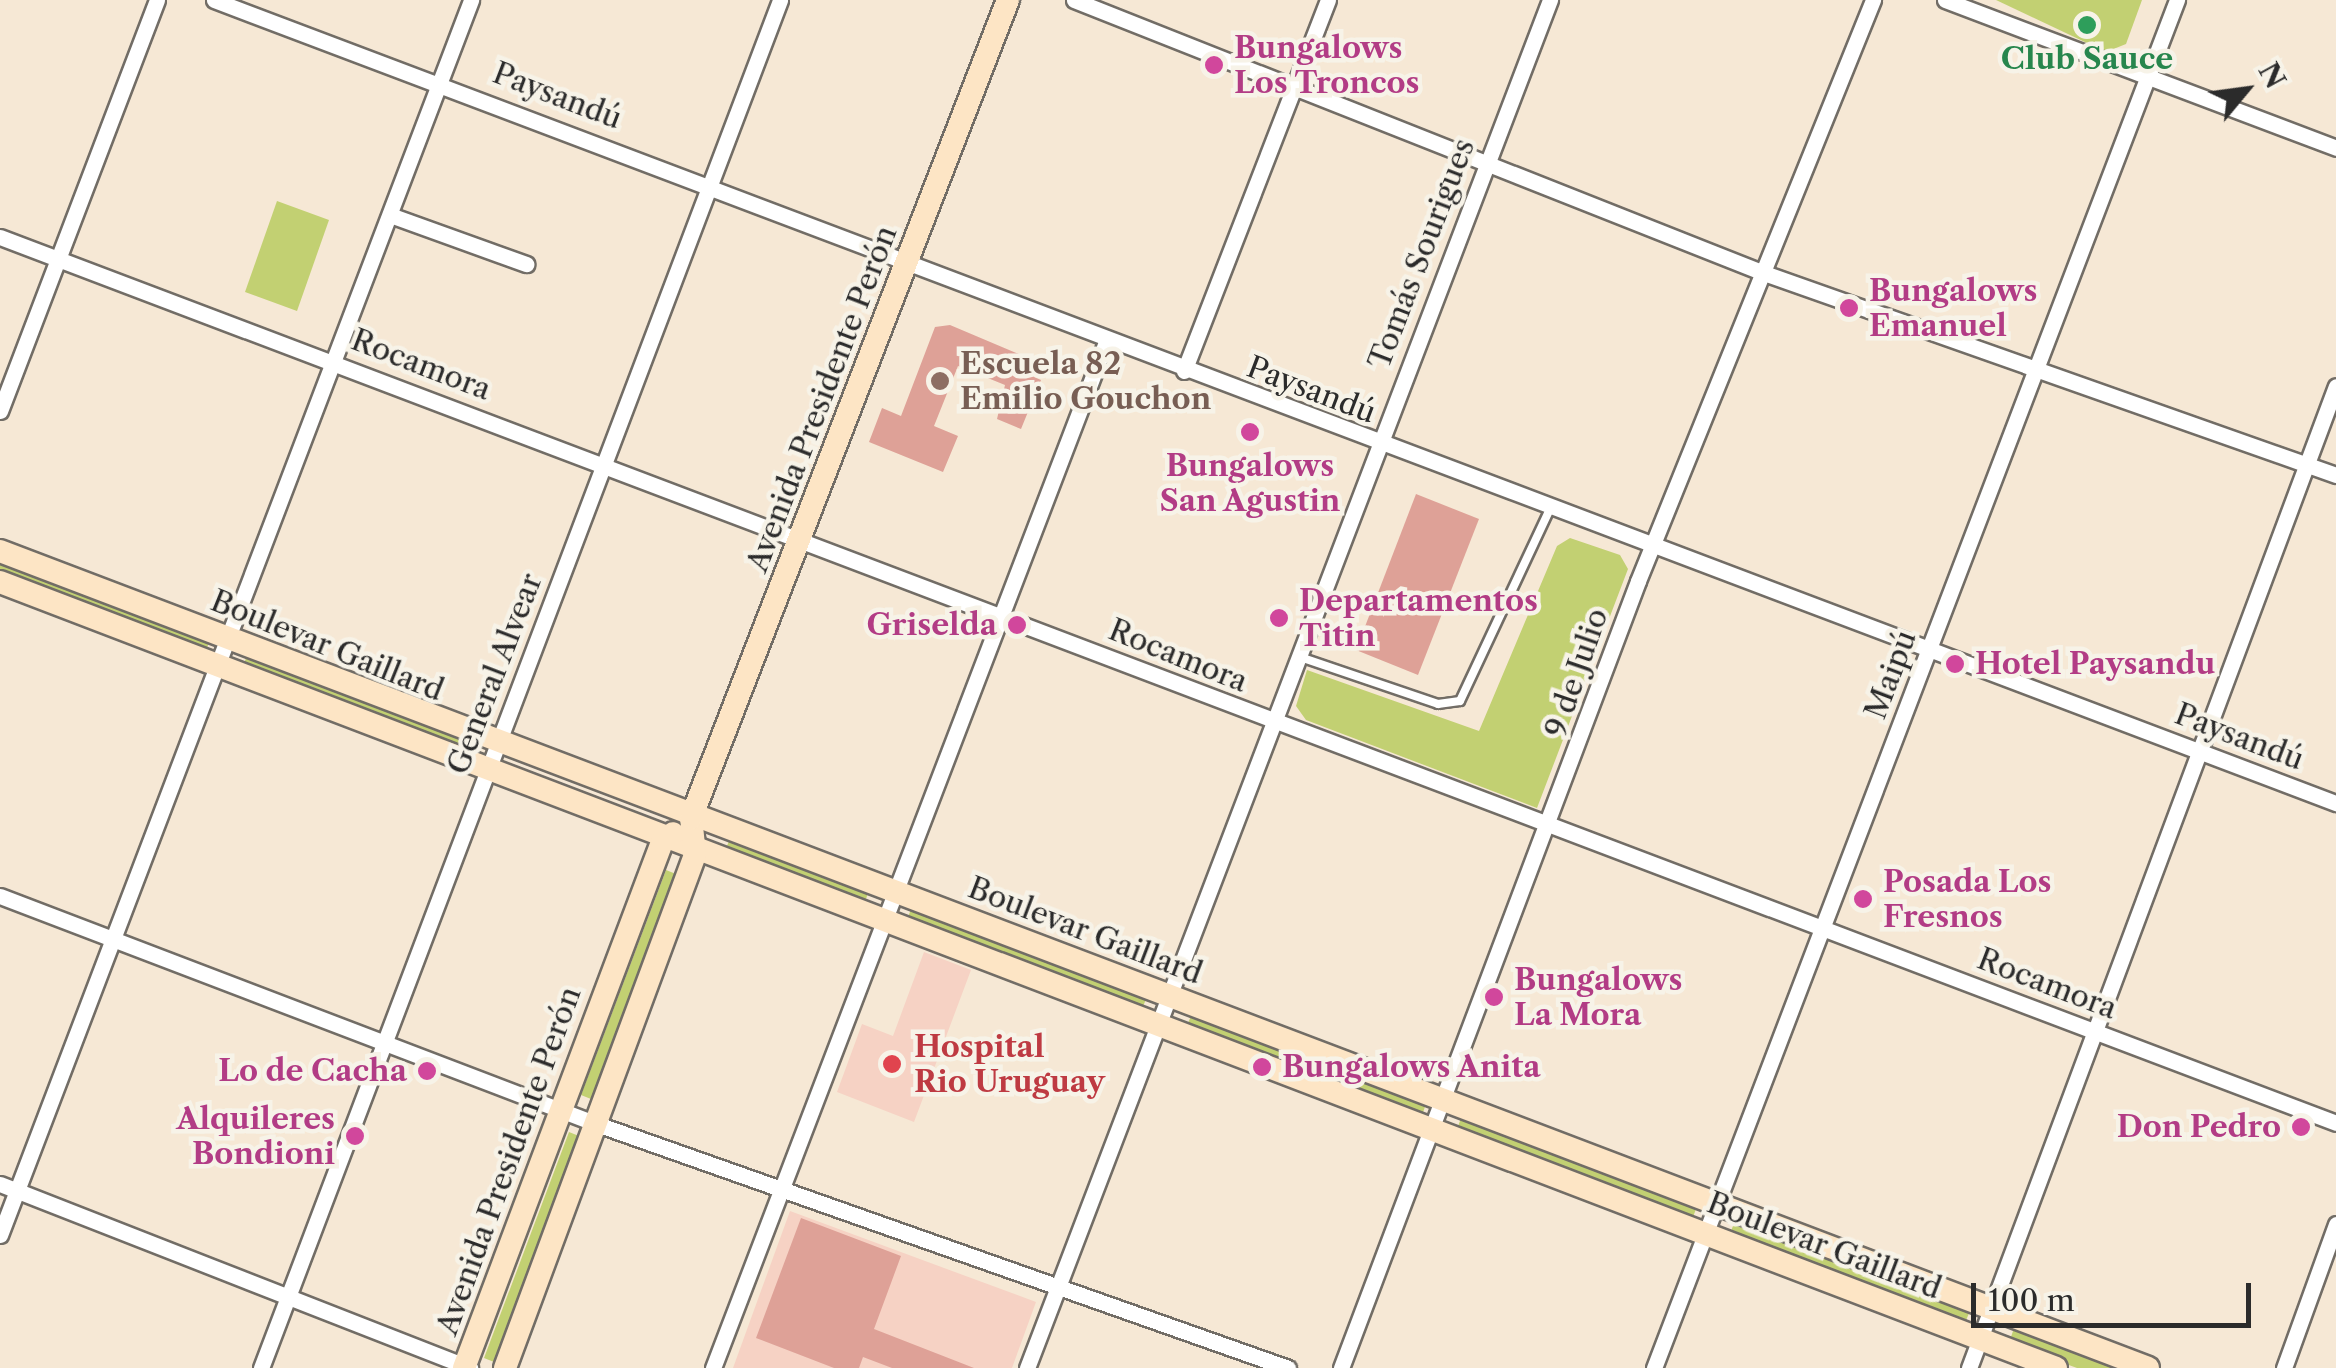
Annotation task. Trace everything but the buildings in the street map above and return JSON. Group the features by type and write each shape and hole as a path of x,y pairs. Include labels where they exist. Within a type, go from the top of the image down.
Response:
{"street":[{"path":"0,410 157,0"},
{"name":"Paysandú","path":"214,0 442,80 709,184 905,266 1653,551 2336,803"},
{"path":"0,1236 472,0"},
{"name":"General Alvear","path":"261,1368 780,0"},
{"name":"Avenida Presidente Perón","path":"505,1368 695,855 691,818 1008,0"},
{"path":"1074,0 1294,92 1764,273 2032,372 2336,475"},
{"path":"1184,371 1328,0"},
{"name":"Tomás Sourigues","path":"1027,1368 1172,996 1484,164 1550,0"},
{"name":"9 de Julio","path":"1341,1368 1552,825 1653,551 1873,0"},
{"path":"1946,0 2336,148"},
{"name":"Maipú","path":"1654,1368 2177,0"},
{"path":"390,215 526,264"},
{"name":"Rocamora","path":"0,237 997,614 1274,725 1552,825 2336,1123"},
{"path":"712,1368 997,614 1106,342"},
{"path":"1970,1368 2206,753 2336,386"},
{"name":"Boulevar Gaillard","path":"0,551 496,746 892,890 1443,1103 2148,1368"},
{"name":"Boulevar Gaillard","path":"0,582 219,663 695,855 883,917 2056,1368"},
{"name":"Avenida Presidente Perón","path":"466,1367 662,842 691,818"},
{"path":"0,896 594,1123 1288,1368"},
{"path":"0,1184 466,1367"},
{"path":"2284,1368 2336,1224"}],"lane":[{"path":"1300,657 1438,704 1460,701 1549,511"}],"shaded area":[{"name":"Hospital Rio Uruguay","path":"924,952 971,970 914,1122 837,1092 862,1024 893,1036"},
{"path":"790,1211 1036,1302 1012,1368 733,1368"}],"green space":[{"name":"Club Sauce","path":"1996,0 2142,0 2126,44 2106,52"},
{"path":"277,201 329,220 297,311 245,292"},
{"path":"1570,538 1620,555 1628,569 1537,808 1306,720 1296,706 1307,670 1479,731 1557,546"},
{"path":"0,558 211,636 206,651 0,574"},
{"path":"247,656 481,747 476,761 241,670"},
{"path":"729,841 869,890 864,905 723,856"},
{"path":"666,870 676,874 591,1099 581,1095"},
{"path":"911,909 1147,997 1141,1011 906,923"},
{"path":"1191,1016 1426,1104 1421,1118 1185,1030"},
{"path":"1461,1118 1697,1206 1692,1220 1456,1132"},
{"path":"569,1132 579,1136 494,1362 484,1358"},
{"path":"1734,1223 1970,1311 1964,1325 1729,1237"},
{"path":"2014,1328 2120,1368 2077,1368 2009,1343"}],"place":[{"name":"Club Sauce","path":"2087,25"},
{"name":"Bungalows Los Troncos","path":"1214,65"},
{"name":"Bungalows Emanuel","path":"1849,308"},
{"name":"Escuela 82 Emilio Gouchon","path":"940,381"},
{"name":"Bungalows San Agustin","path":"1250,432"},
{"name":"Departamentos Titin","path":"1279,618"},
{"name":"Griselda","path":"1017,625"},
{"name":"Hotel Paysandu","path":"1955,664"},
{"name":"Posada Los Fresnos","path":"1863,899"},
{"name":"Bungalows La Mora","path":"1494,997"},
{"name":"Hospital Rio Uruguay","path":"892,1064"},
{"name":"Bungalows Anita","path":"1262,1067"},
{"name":"Lo de Cacha","path":"427,1071"},
{"name":"Don Pedro","path":"2301,1127"},
{"name":"Alquileres Bondioni","path":"355,1136"}]}
